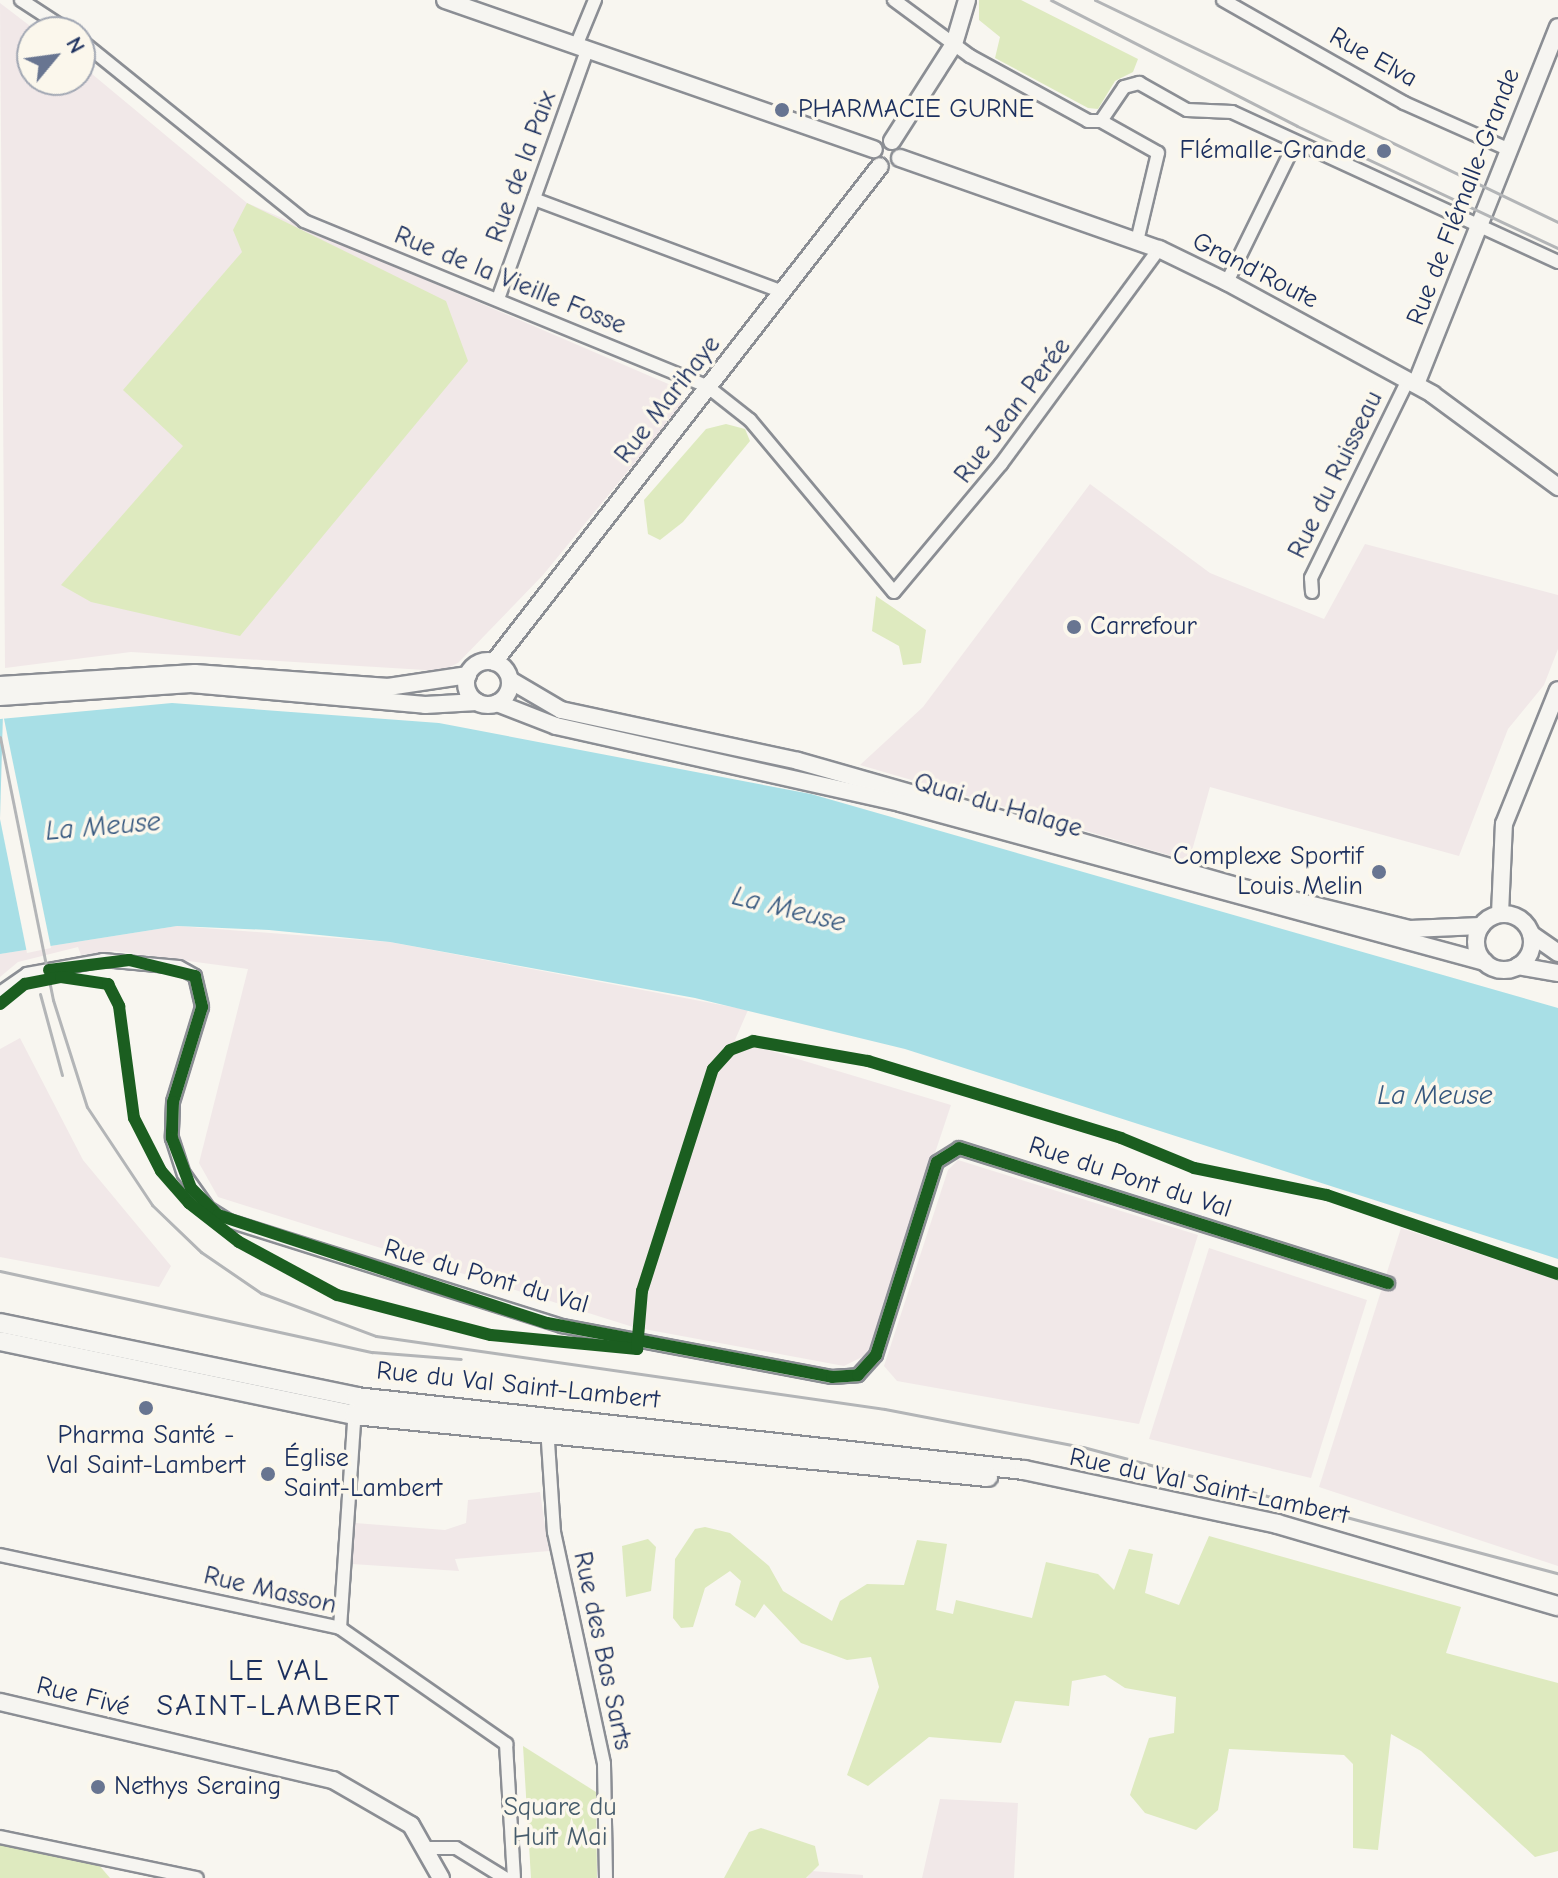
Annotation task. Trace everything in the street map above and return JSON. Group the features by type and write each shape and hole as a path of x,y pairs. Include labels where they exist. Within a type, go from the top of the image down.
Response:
{"main road":[{"path":"445,0 874,149 892,141 954,44 967,0"},
{"name":"Rue de Flémalle-Grande","path":"1412,382 1505,148 1557,31"},
{"path":"874,149 880,166 900,158 892,141"},
{"name":"Grand'Route","path":"900,158 1159,249 1227,282 1412,382 1558,487"},
{"name":"Rue Marihaye","path":"494,662 880,166"},
{"path":"0,685 195,673 388,687 468,675 482,662 494,662 510,680 497,703 425,705 191,684 101,685 0,697"},
{"path":"468,675 477,702"},
{"name":"Quai du Halage","path":"510,680 561,710 798,761 1236,886 1410,929 1481,926 1500,914"},
{"path":"1558,690 1504,824 1500,914 1516,917 1531,934 1558,953"},
{"name":"Quai du Halage","path":"497,703 556,726 900,803 1485,962 1501,970 1518,966 1558,973"},
{"path":"1481,926 1477,947 1485,962"},
{"path":"1518,966 1530,953 1531,934"},
{"name":"Rue du Val Saint-Lambert","path":"0,1323 355,1406"},
{"name":"Rue du Val Saint-Lambert","path":"0,1341 355,1406 952,1460 1226,1513 1372,1551 1558,1606"},
{"name":"Rue Fivé","path":"0,1702 333,1780 402,1818 429,1848 441,1878"}],"street":[{"path":"21,0 46,16"},
{"name":"Rue de la Paix","path":"498,299 534,199 595,0"},
{"path":"894,0 954,44 1088,121 1101,121 1158,153 1137,241"},
{"name":"Rue Elva","path":"1223,0 1395,98 1505,148"},
{"name":"Rue de la Vieille Fosse","path":"96,53 304,221 708,387 750,420 894,592"},
{"path":"1101,121 1124,87 1139,83 1187,110 1232,112 1558,262"},
{"path":"1227,282 1295,143"},
{"path":"534,199 783,292"},
{"name":"Rue Jean Perée","path":"894,592 1001,464 1159,249"},
{"name":"Rue du Ruisseau","path":"1312,592 1311,578 1412,382"},
{"name":"Rue du Pont du Val","path":"0,993 27,974 103,960 179,967 202,991 171,1120 184,1174 208,1208 229,1221 547,1323 832,1377 858,1375 876,1355 937,1162 959,1148 1388,1283"},
{"path":"340,1628 355,1406"},
{"name":"Rue des Bas Sarts","path":"548,1425 554,1532 604,1764 606,1878"},
{"name":"Rue Masson","path":"0,1555 340,1628 506,1744 514,1878"},
{"path":"0,1837 197,1878"},
{"path":"429,1848 456,1848 505,1878"}],"shaded area":[{"path":"0,3 17,16 16,96 96,96 96,77 247,203 680,389 682,405 543,575 458,663 441,671 131,652 5,668"},
{"path":"1090,484 1210,573 1324,619 1365,544 1558,595 1558,649 1544,685 1508,729 1459,856 1210,787 1189,861 860,765 923,707"},
{"path":"177,926 390,942 748,1010 735,1040 951,1105 868,1354 844,1366 633,1327 218,1197 199,1163 248,969 114,951 81,955 78,947 18,962 0,977 0,954"},
{"path":"20,1038 83,1160 171,1266 159,1287 0,1257 0,1049"},
{"path":"958,1160 1198,1235 1139,1424 897,1381 884,1366 948,1170"},
{"path":"1401,1228 1558,1280 1558,1566 1319,1487"},
{"path":"1209,1248 1367,1300 1311,1478 1149,1439"},
{"path":"540,1492 549,1551 455,1559 459,1571 352,1564 355,1523 445,1530 466,1523 468,1500"},
{"path":"940,1799 1018,1803 1014,1878 922,1878"},
{"path":"812,1871 863,1875 863,1878 807,1878"}],"green space":[{"path":"979,0 1021,0 1138,59 1133,72 1115,81 1098,109 1088,108 995,58 1000,37 979,20"},
{"path":"247,203 446,301 468,361 240,636 91,602 61,585 183,446 123,390 242,252 233,230"},
{"path":"726,424 745,429 750,441 683,522 660,540 648,534 644,500 706,429"},
{"path":"876,596 926,630 921,663 903,665 899,646 872,631"},
{"path":"705,1527 730,1533 769,1566 783,1591 832,1621 840,1601 867,1584 904,1585 917,1540 947,1544 936,1610 953,1614 956,1600 1032,1618 1046,1562 1098,1574 1114,1590 1129,1549 1153,1554 1145,1593 1179,1605 1209,1536 1461,1607 1446,1653 1558,1683 1558,1851 1535,1857 1421,1751 1391,1734 1378,1850 1353,1848 1353,1764 1344,1755 1229,1749 1218,1810 1196,1830 1145,1813 1130,1795 1149,1738 1174,1733 1176,1697 1125,1688 1105,1675 1072,1681 1069,1706 1015,1701 1001,1743 929,1737 868,1786 847,1775 879,1687 871,1657 847,1660 801,1643 764,1604 755,1618 735,1605 741,1581 730,1571 705,1588 693,1627 681,1628 673,1618 675,1559 695,1529"},
{"path":"648,1539 656,1547 651,1591 626,1597 622,1546"},
{"name":"Square du Huit Mai","path":"523,1746 596,1792 597,1878 531,1878"},
{"path":"761,1828 815,1846 819,1865 806,1878 724,1878 749,1832"},
{"path":"0,1842 98,1864 110,1878 0,1878"}],"water":[{"name":"La Meuse","path":"172,703 439,723 811,794 1558,1008 1558,1259 905,1049 695,998 390,942 269,930 177,926 0,954 0,719"}],"pier":[{"path":"3,714 51,948 27,953 0,819"}],"railway":[{"path":"1051,0 1297,126 1558,248"},
{"path":"1095,0 1558,222"},
{"path":"0,737 53,1000 87,1107 152,1205 201,1252 261,1293 376,1336 885,1409 1083,1447 1558,1573"},
{"path":"40,994 62,1075"},
{"path":"0,1271 372,1352 461,1359"}],"cycle path":[{"path":"49,970 129,960 195,976 202,1007 173,1102 172,1138 191,1188 218,1215 547,1323 832,1377 858,1375 876,1355 937,1162 959,1148 1388,1283"},
{"path":"0,1004 25,984 61,977 108,984 119,1006 134,1118 161,1171 189,1203 239,1242 337,1295 491,1335 637,1349 642,1291 713,1069 730,1050 753,1041 868,1061 1121,1138 1194,1168 1327,1195 1558,1274"}],"place":[{"name":"PHARMACIE GURNE","path":"782,110"},
{"name":"Flémalle-Grande","path":"1384,151"},
{"name":"Carrefour","path":"1074,627"},
{"name":"Complexe Sportif Louis Melin","path":"1379,872"},
{"name":"Pharma Santé - Val Saint-Lambert","path":"146,1408"},
{"name":"Église Saint-Lambert","path":"268,1474"},
{"name":"Nethys Seraing","path":"98,1787"}],"district":[{"name":"LE VAL SAINT-LAMBERT","path":"279,1688"}]}
